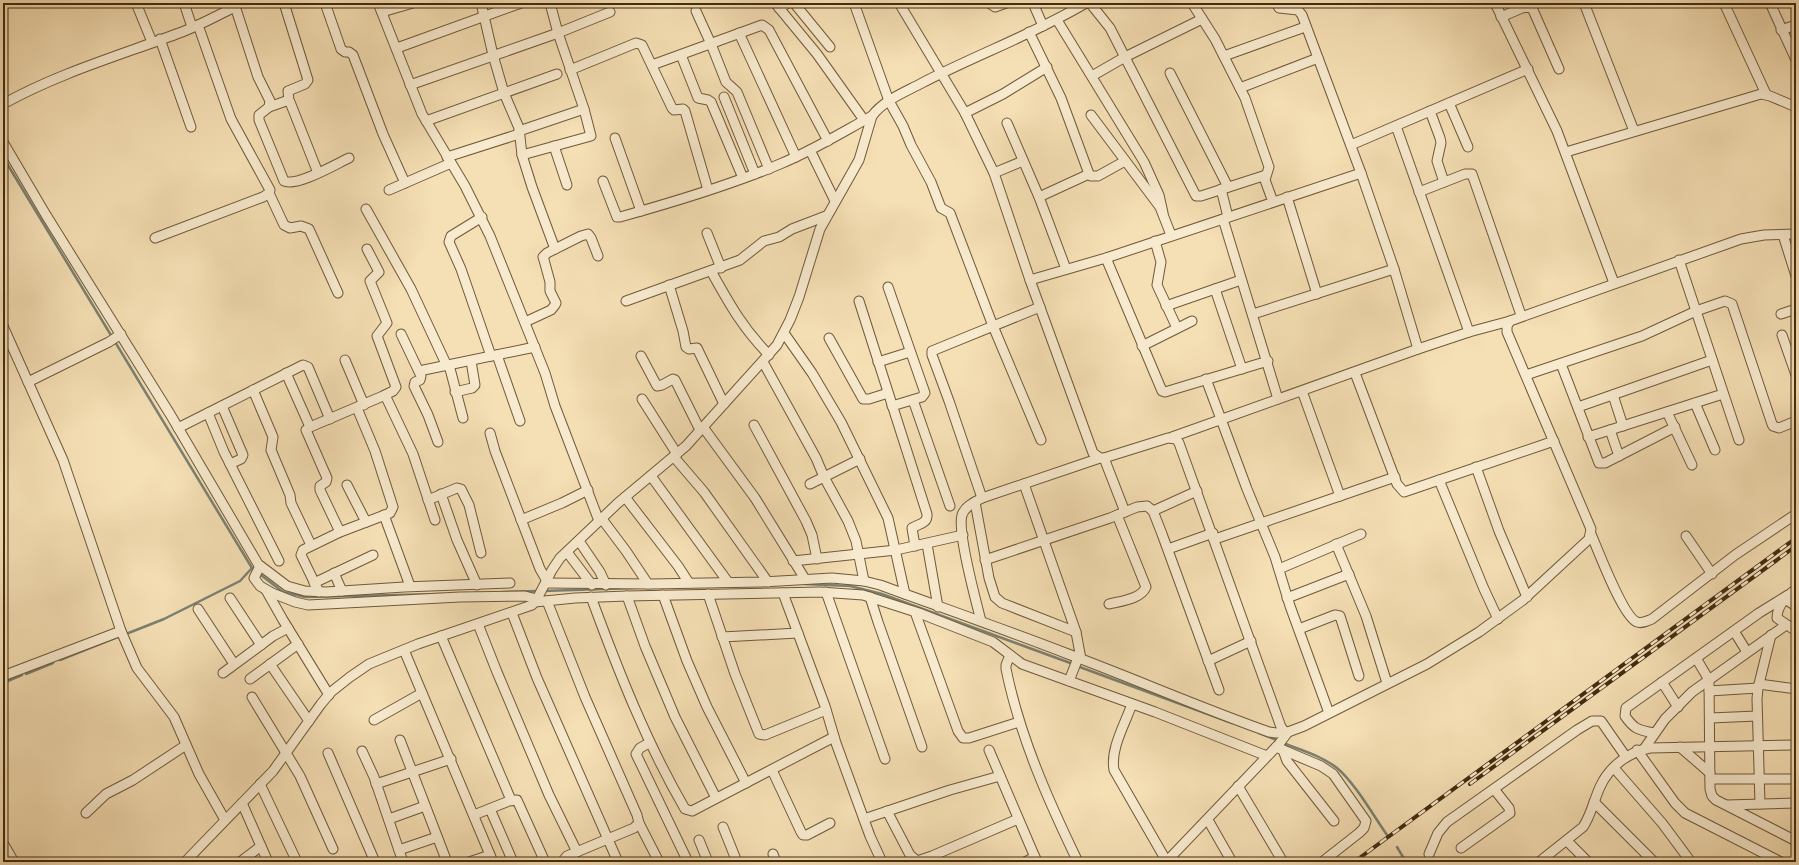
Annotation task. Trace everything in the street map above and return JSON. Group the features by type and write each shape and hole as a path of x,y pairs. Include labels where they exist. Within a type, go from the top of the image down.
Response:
{"street":[{"path":"136,3 156,41 191,127"},
{"path":"184,3 195,26 231,119 269,187 269,193 284,225 290,228 301,226 309,230 338,293"},
{"path":"284,3 308,80 305,84 288,91 289,101 318,173"},
{"path":"325,3 341,49 344,52 349,52 353,55 383,134 405,183"},
{"path":"378,3 397,48 410,85 426,121 482,217 535,347 555,406 600,520 626,551 648,584"},
{"path":"382,12 413,3"},
{"path":"481,3 492,54 504,93 519,133 522,155 544,225 555,249"},
{"path":"397,48 521,3"},
{"path":"522,155 591,136 584,109 558,33 550,3"},
{"path":"185,862 260,784 287,753 329,695 361,669 404,650 525,608 537,600 555,565 567,552 625,497 675,455 769,355 784,333 799,297 820,229 826,216 850,178 859,160 866,139 868,118 777,5 788,3"},
{"path":"794,3 830,47"},
{"path":"854,3 889,101 903,126 940,206 950,213 993,326 1041,440"},
{"path":"899,3 965,113 994,173 1030,280 1093,453 1102,458 1146,587 1144,591 1136,596 1109,604"},
{"path":"989,3 995,7 1006,3"},
{"path":"1033,3 1043,26"},
{"path":"604,181 617,217 708,190 769,169 828,141 868,118 889,101 941,73 1056,20 1086,3"},
{"path":"1090,3 1110,28 1194,193 1198,197 1266,174 1270,170 1250,109 1224,56 1192,3"},
{"path":"1276,3 1279,8 1300,12 1361,173 1394,269 1418,350"},
{"path":"1290,9 1300,3"},
{"path":"1495,3 1528,69 1566,152 1614,283"},
{"path":"1584,3 1634,131"},
{"path":"1724,3 1766,94"},
{"path":"1770,3 1796,60"},
{"path":"3,104 32,88 82,67 195,26 235,5 258,77 270,101 269,107"},
{"path":"1501,17 1522,8 1530,7 1533,10 1559,69"},
{"path":"696,11 726,82 737,92 769,169"},
{"path":"410,85 492,54 558,33 610,12"},
{"path":"1056,20 1092,76 1148,170 1159,195 1163,213 1171,235"},
{"path":"1092,76 1125,57 1202,20"},
{"path":"652,65 758,25 766,27 769,30 828,141"},
{"path":"1782,30 1796,25"},
{"path":"1224,56 1305,27"},
{"path":"1029,32 1061,98 1089,174"},
{"path":"739,33 796,157"},
{"path":"570,70 636,43 642,45 672,108 674,110 683,109 685,111 708,190"},
{"path":"680,55 698,98 711,102 743,178"},
{"path":"1240,88 1318,58"},
{"path":"965,113 1003,94 1047,67"},
{"path":"1351,145 1528,69"},
{"path":"1170,73 1224,188 1225,218 1241,280 1268,361 1278,399"},
{"path":"426,121 557,74"},
{"path":"1566,152 1761,94 1766,94 1796,107"},
{"path":"724,97 755,174"},
{"path":"289,101 269,107 259,114 259,120 284,181 297,181 349,158"},
{"path":"1450,103 1468,147"},
{"path":"389,190 449,160 584,109"},
{"path":"1430,112 1440,138 1437,161 1444,182"},
{"path":"1091,115 1163,213"},
{"path":"1007,123 1039,197 1066,270"},
{"path":"1396,126 1468,332"},
{"path":"616,138 641,211"},
{"path":"3,142 78,268 178,428 254,560 258,570 256,582 266,590 287,600 308,605 460,597 529,596 537,600 547,601 591,597 663,595 826,592 857,593 915,612 993,642 1022,664 1132,704 1267,756"},
{"path":"554,146 567,185"},
{"path":"810,150 835,201"},
{"path":"994,173 1023,161"},
{"path":"1039,197 1089,174 1091,176 1098,176 1125,161"},
{"path":"1030,280 1106,258 1171,235 1361,173"},
{"path":"1266,174 1265,180 1273,202"},
{"path":"1419,192 1465,174 1472,174 1522,315"},
{"path":"155,238 217,215 269,193"},
{"path":"1287,197 1317,294"},
{"path":"366,209 411,289 448,365 463,418"},
{"path":"626,301 721,268 744,258 764,241 779,237 792,229 826,216"},
{"path":"482,217 451,236 449,242 520,421"},
{"path":"525,322 551,310 556,302 550,291 550,282 543,257 547,253 588,234 598,256"},
{"path":"707,234 721,268"},
{"path":"980,621 962,535 962,514 965,509 979,500 1102,458 1221,421 1278,399 1468,332 1510,321 1522,315 1679,260 1754,236 1796,234"},
{"path":"1783,235 1796,276"},
{"path":"1154,241 1161,262 1157,285 1177,328"},
{"path":"340,532 319,487 328,480 307,432 310,427 385,395 393,391 396,387 376,336 387,323 370,281 379,272 367,249"},
{"path":"1106,258 1162,391 1165,392 1268,361"},
{"path":"1679,260 1739,440"},
{"path":"1253,314 1394,269"},
{"path":"711,271 739,321 769,355"},
{"path":"1166,306 1241,280"},
{"path":"669,285 683,331 686,347 689,349 697,348 724,404"},
{"path":"888,287 925,393 922,397 892,406"},
{"path":"1215,289 1242,369"},
{"path":"858,301 927,514 925,522 912,528 915,546"},
{"path":"1526,375 1642,336 1696,311 1725,301 1732,304 1773,426 1779,428 1796,421"},
{"path":"1040,307 934,349 932,355 949,401 979,500 986,560 992,590 998,600 1076,632"},
{"path":"1782,314 1796,309"},
{"path":"1142,346 1192,321"},
{"path":"1510,321 1507,326 1508,332 1591,528 1591,534 1619,598 1634,621 1639,623 1652,619 1750,545 1796,514"},
{"path":"3,326 63,460 121,631 140,674 174,717 208,791 226,820"},
{"path":"784,333 824,394 860,458 888,518 905,594"},
{"path":"401,334 419,371 421,378 415,382 414,386 428,415 438,442"},
{"path":"28,382 109,342 119,335"},
{"path":"1782,335 1796,375"},
{"path":"829,338 863,399 869,399 888,393"},
{"path":"419,371 535,347"},
{"path":"878,362 910,352"},
{"path":"641,356 657,386 670,380 675,380 702,428 755,498 805,579"},
{"path":"316,587 301,552 311,545 340,532 390,513 393,507 345,360"},
{"path":"1578,408 1712,360"},
{"path":"455,392 472,388 475,385 471,361"},
{"path":"763,362 816,458 824,477 848,521 856,542 864,581"},
{"path":"1561,364 1599,463 1605,463 1674,427"},
{"path":"178,428 300,366 305,365 308,367 330,419"},
{"path":"1355,372 1395,477 1400,489 1404,492 1554,440"},
{"path":"286,373 310,427"},
{"path":"1206,379 1279,569 1287,598 1329,713"},
{"path":"253,390 273,437 271,450 290,495 291,503 311,545"},
{"path":"1302,391 1340,496"},
{"path":"1588,436 1723,394"},
{"path":"385,395 413,454 435,520"},
{"path":"1614,395 1623,426"},
{"path":"642,399 675,455 704,492 768,582"},
{"path":"913,400 950,506"},
{"path":"1695,403 1715,450"},
{"path":"222,406 243,455 241,459 230,464"},
{"path":"208,412 230,464 279,561"},
{"path":"1667,412 1692,465"},
{"path":"754,425 806,521 812,534 817,559"},
{"path":"1610,430 1619,456"},
{"path":"490,433 495,451 546,583"},
{"path":"1172,437 1179,443 1282,727 1287,761 1334,821"},
{"path":"810,484 860,458"},
{"path":"1476,467 1499,531 1527,596"},
{"path":"651,476 728,582"},
{"path":"1168,549 1261,522 1395,477"},
{"path":"1439,480 1484,589 1498,618"},
{"path":"1024,484 1076,632 1077,662 1069,681"},
{"path":"347,485 366,522"},
{"path":"428,500 457,488 461,489 464,492 469,505 482,553"},
{"path":"521,520 562,503 588,490"},
{"path":"1153,511 1197,491"},
{"path":"441,494 457,540 476,584"},
{"path":"625,497 678,566 689,583"},
{"path":"986,560 1121,514 1142,505 1147,506 1153,511 1220,690"},
{"path":"384,515 410,586"},
{"path":"1279,569 1361,534"},
{"path":"1132,704 1117,742 1114,757 1114,770 1134,809 1170,860 1238,786 1283,741 1329,713 1434,660 1498,618 1527,596 1585,543 1591,534"},
{"path":"794,561 896,550 962,535"},
{"path":"1686,536 1712,574"},
{"path":"579,541 600,572 606,584"},
{"path":"926,544 938,606"},
{"path":"1336,544 1366,616 1388,683"},
{"path":"567,552 592,585"},
{"path":"316,587 334,573 373,555"},
{"path":"258,570 292,588 316,587 342,591 410,586 510,583"},
{"path":"334,573 342,591"},
{"path":"1287,598 1349,574"},
{"path":"546,583 592,585 768,582 840,578 864,581 905,594 980,621 1077,662 1269,732 1276,733 1283,741 1333,774 1366,821 1364,828 1359,833 1322,862"},
{"path":"1654,733 1641,731 1632,726 1624,712 1629,705 1796,589"},
{"path":"266,590 329,695"},
{"path":"826,592 885,759"},
{"path":"784,593 878,861"},
{"path":"708,594 746,702 761,735 784,728 826,710"},
{"path":"663,595 707,707 746,783"},
{"path":"627,596 645,646 675,717 716,798"},
{"path":"591,597 611,651 650,743 685,809 692,811 834,737"},
{"path":"870,597 922,747"},
{"path":"1786,597 1796,606"},
{"path":"1786,597 1780,607 1777,618 1796,631"},
{"path":"230,598 261,645"},
{"path":"547,601 585,697 634,808 638,823 659,862"},
{"path":"198,609 234,664"},
{"path":"915,612 958,731 963,738 969,738 1018,722"},
{"path":"512,613 537,678 618,862"},
{"path":"1299,629 1335,615 1340,616 1359,676"},
{"path":"478,624 549,795 577,852"},
{"path":"1640,750 1665,719 1709,680 1786,625"},
{"path":"223,672 288,628"},
{"path":"3,676 121,631"},
{"path":"1734,631 1747,652"},
{"path":"722,637 798,633"},
{"path":"1760,804 1757,716 1759,686 1770,635"},
{"path":"442,636 511,800"},
{"path":"1208,661 1251,641"},
{"path":"250,679 298,644"},
{"path":"404,650 492,858 469,862"},
{"path":"1010,655 1006,669 1018,722 1030,756 1078,862"},
{"path":"1696,658 1709,680 1710,776 1712,796 1726,805 1796,841"},
{"path":"270,664 309,721"},
{"path":"1662,682 1678,707"},
{"path":"1709,691 1759,686 1796,688"},
{"path":"374,720 422,693"},
{"path":"252,697 300,776 334,849"},
{"path":"1710,718 1757,716"},
{"path":"1429,854 1442,828 1494,788 1553,746 1592,721 1602,722 1626,756"},
{"path":"400,740 447,862"},
{"path":"650,743 640,748 636,754 688,862"},
{"path":"1539,862 1583,827 1602,782 1626,756 1640,750 1680,747 1796,744"},
{"path":"86,813 106,794 134,780 186,745"},
{"path":"1680,747 1710,776 1796,779"},
{"path":"990,750 1036,860 1025,862"},
{"path":"1640,750 1675,803 1685,813 1780,862"},
{"path":"362,751 389,819 403,862"},
{"path":"328,753 375,862"},
{"path":"376,784 451,759"},
{"path":"1614,768 1662,823 1692,862"},
{"path":"772,770 803,835 807,835 830,823"},
{"path":"864,818 950,790 1000,776"},
{"path":"260,784 297,862"},
{"path":"1238,786 1282,862"},
{"path":"1461,848 1510,813 1509,808 1494,788"},
{"path":"474,815 515,799 518,802 545,862"},
{"path":"1594,802 1654,862"},
{"path":"1726,805 1796,802"},
{"path":"242,803 268,862"},
{"path":"389,819 425,806"},
{"path":"490,809 513,862"},
{"path":"887,811 910,855 917,861 1018,819"},
{"path":"1208,820 1232,862"},
{"path":"562,862 567,856 634,828 638,823"},
{"path":"723,827 737,862"},
{"path":"399,850 437,837"},
{"path":"699,840 708,862"},
{"path":"1567,841 1588,862"},
{"path":"3,843 14,862"},
{"path":"240,862 261,846"}],"waterway":[{"path":"3,157 252,568 283,592 305,597 442,594"},
{"path":"126,634 164,619 240,581 252,568"},
{"path":"805,584 850,586 882,594 1073,664"},
{"path":"543,591 636,588"},
{"path":"503,592 538,591"},
{"path":"60,660 120,636"},
{"path":"26,674 53,663"},
{"path":"1077,666 1232,723"},
{"path":"3,683 22,675"},
{"path":"1259,733 1279,741"},
{"path":"1283,743 1318,757 1331,764 1344,774 1387,835"},
{"path":"1397,847 1406,862"}],"railway":[{"path":"1354,862 1796,538"},
{"path":"1470,784 1796,546"}]}
